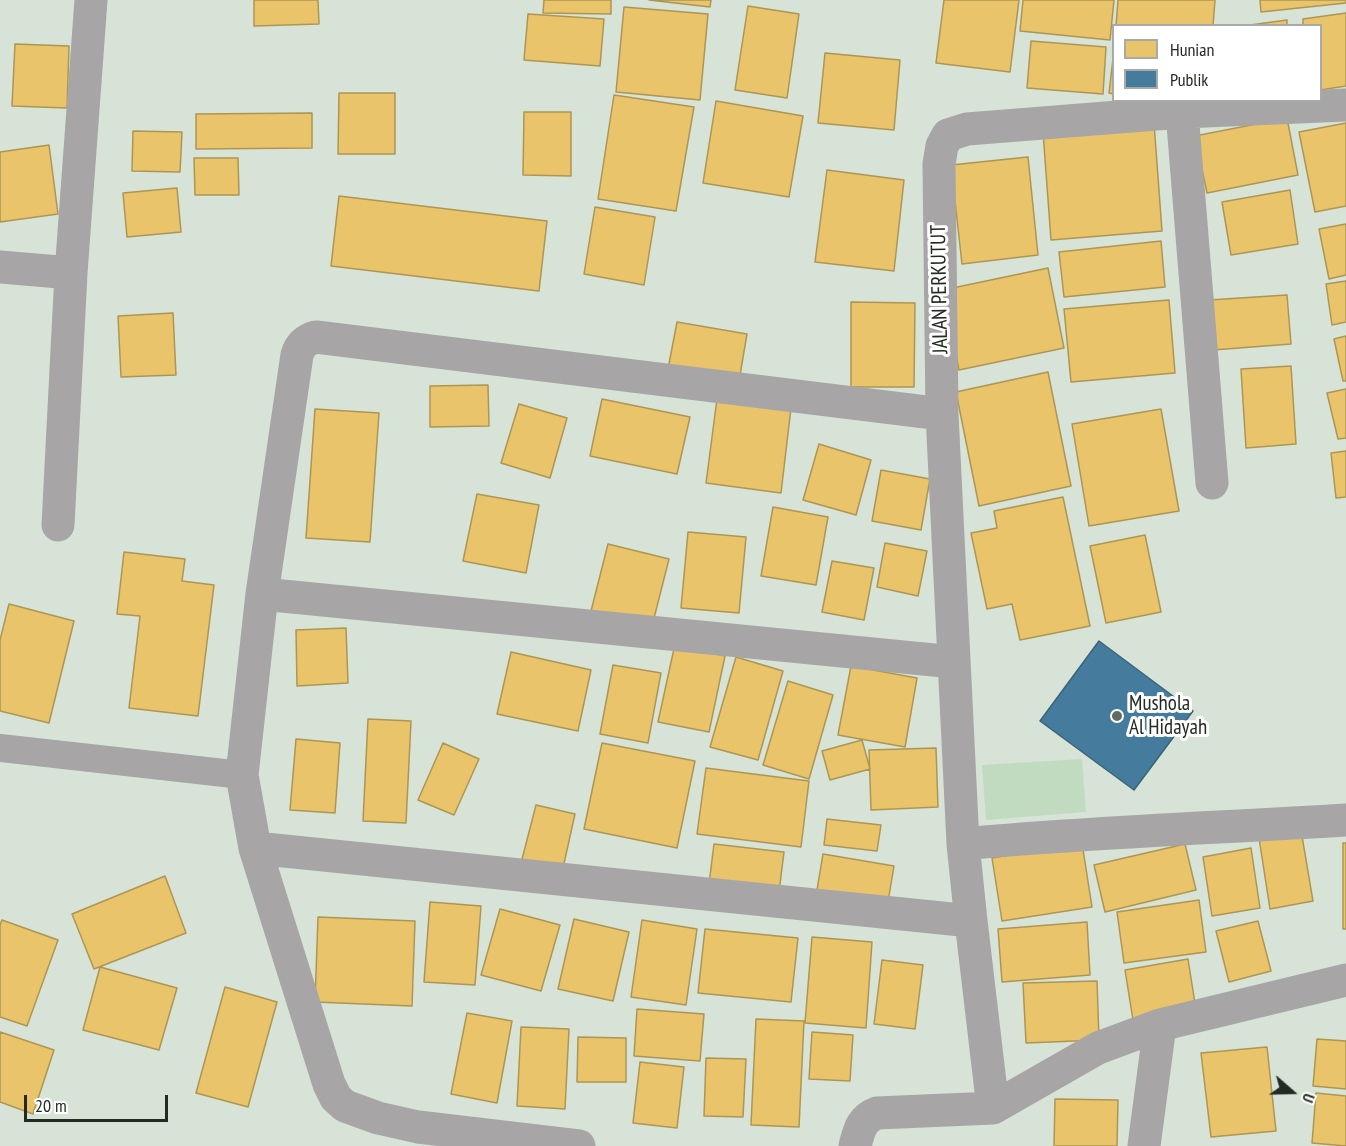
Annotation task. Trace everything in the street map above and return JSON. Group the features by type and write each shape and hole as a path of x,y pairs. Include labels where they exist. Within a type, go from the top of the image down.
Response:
{"street":[{"path":"58,525 71,273 91,0"},
{"path":"1212,483 1182,112 1346,105"},
{"name":"JALAN PERKUTUT","path":"993,1108 963,844 942,414 939,164 942,146 948,135 966,129 1182,112"},
{"path":"0,267 71,273"},
{"path":"579,1146 415,1136 378,1118 345,1106 336,1098 329,1084 255,848 242,775 262,594 300,347 307,339 316,337 942,414"},
{"path":"262,594 954,662"},
{"path":"963,844 1054,835 1189,830 1346,820"},
{"path":"255,848 971,921"},
{"path":"855,1146 861,1125 868,1116 877,1113 993,1108 1098,1048 1160,1025 1346,980"},
{"path":"1144,1146 1160,1025"}],"lane":[{"path":"0,748 242,775"}],"green space":[{"path":"1082,759 1086,812 986,820 982,765"}],"building: Hunian":[{"path":"254,0 318,0 319,24 254,26"},
{"path":"544,0 611,0 611,14 543,13"},
{"path":"649,0 711,0 710,7"},
{"path":"944,0 1019,0 1010,72 936,63"},
{"path":"1023,0 1114,0 1110,40 1020,31"},
{"path":"1118,0 1215,0 1213,24 1116,24"},
{"path":"1260,0 1346,0 1346,3 1261,12"},
{"path":"748,6 799,14 787,98 735,90"},
{"path":"624,7 708,14 700,100 616,92"},
{"path":"1346,13 1346,86 1322,90 1322,24 1303,24 1303,19"},
{"path":"528,14 604,19 600,66 524,60"},
{"path":"1287,20 1287,24 1258,24"},
{"path":"1031,41 1106,47 1103,94 1027,88"},
{"path":"15,44 69,46 67,108 12,106"},
{"path":"825,53 900,60 894,130 818,123"},
{"path":"1112,67 1112,94 1109,93"},
{"path":"339,93 395,93 395,154 338,154"},
{"path":"614,95 694,107 676,211 598,199"},
{"path":"716,101 803,116 789,197 703,183"},
{"path":"524,112 571,112 571,176 523,175"},
{"path":"312,113 312,148 196,149 196,114"},
{"path":"1287,118 1298,175 1207,193 1195,136"},
{"path":"1154,123 1162,231 1051,240 1043,132"},
{"path":"1346,123 1346,206 1315,212 1299,132"},
{"path":"133,131 182,132 180,172 132,171"},
{"path":"49,145 58,214 0,222 0,152"},
{"path":"1028,157 1038,255 962,264 951,165"},
{"path":"194,158 238,158 239,195 195,195"},
{"path":"827,170 904,180 894,271 815,262"},
{"path":"177,188 181,232 127,237 123,193"},
{"path":"1290,190 1298,244 1231,255 1222,202"},
{"path":"339,196 547,221 539,291 331,266"},
{"path":"595,207 655,217 644,285 584,274"},
{"path":"1346,224 1346,275 1329,279 1319,229"},
{"path":"1161,241 1165,287 1064,297 1059,252"},
{"path":"1048,268 1064,348 959,370 943,290"},
{"path":"1346,281 1346,322 1332,325 1326,284"},
{"path":"1287,295 1291,344 1213,350 1209,300"},
{"path":"1169,300 1175,373 1071,382 1064,309"},
{"path":"851,302 915,303 914,387 851,387"},
{"path":"173,313 176,375 121,377 118,316"},
{"path":"677,322 747,334 739,381 668,369"},
{"path":"1346,336 1346,381 1343,381 1334,339"},
{"path":"1291,366 1296,444 1246,448 1241,369"},
{"path":"1048,372 1071,486 979,506 956,392"},
{"path":"488,385 489,426 430,427 430,386"},
{"path":"1346,389 1346,438 1338,439 1327,393"},
{"path":"602,399 690,417 677,474 590,456"},
{"path":"717,399 791,408 781,493 706,483"},
{"path":"519,404 567,418 550,478 501,463"},
{"path":"315,409 379,413 370,542 306,538"},
{"path":"1161,409 1179,511 1089,526 1072,424"},
{"path":"819,444 871,460 856,515 803,500"},
{"path":"1346,451 1346,497 1336,498 1331,453"},
{"path":"881,470 930,479 921,530 872,521"},
{"path":"477,494 539,505 526,573 463,561"},
{"path":"1063,497 1090,626 1020,640 1012,604 987,609 971,533 997,528 994,511"},
{"path":"773,507 828,517 816,585 761,576"},
{"path":"688,532 746,537 739,613 681,608"},
{"path":"1145,535 1161,612 1106,623 1090,546"},
{"path":"885,543 927,551 918,596 877,587"},
{"path":"608,544 669,559 651,630 590,615"},
{"path":"124,552 185,559 182,581 214,585 198,716 129,708 140,616 117,614"},
{"path":"832,561 874,568 864,620 822,612"},
{"path":"9,604 74,621 49,723 0,711 0,640"},
{"path":"346,628 348,683 297,686 296,630"},
{"path":"675,644 725,656 709,732 658,722"},
{"path":"511,652 591,670 578,731 497,714"},
{"path":"736,657 783,671 758,760 710,747"},
{"path":"613,665 661,673 648,743 600,734"},
{"path":"851,666 917,678 905,747 838,735"},
{"path":"788,681 833,695 809,779 763,765"},
{"path":"368,719 411,721 406,823 363,821"},
{"path":"296,739 340,743 335,813 290,810"},
{"path":"862,740 870,769 830,780 822,751"},
{"path":"443,743 479,759 454,815 418,800"},
{"path":"602,743 695,761 677,848 584,829"},
{"path":"936,748 938,807 871,810 869,750"},
{"path":"706,768 809,781 801,847 697,834"},
{"path":"536,805 575,814 561,877 520,867"},
{"path":"827,819 881,825 877,851 824,845"},
{"path":"1301,830 1313,901 1270,909 1259,838"},
{"path":"1082,843 1092,907 1002,921 992,858"},
{"path":"1343,843 1346,843 1346,929 1343,929"},
{"path":"714,844 784,852 779,892 709,884"},
{"path":"1185,844 1196,890 1105,912 1094,865"},
{"path":"1251,848 1260,908 1212,916 1203,857"},
{"path":"823,854 894,866 888,902 817,890"},
{"path":"165,876 186,933 94,969 72,914"},
{"path":"1199,900 1206,952 1124,963 1117,912"},
{"path":"430,902 481,906 475,985 424,982"},
{"path":"500,909 560,925 541,991 481,975"},
{"path":"318,917 415,921 412,1006 315,1002"},
{"path":"574,919 629,932 613,1001 558,989"},
{"path":"2,920 58,940 27,1026 0,1017 0,925"},
{"path":"642,920 697,929 686,1005 631,997"},
{"path":"1258,921 1271,971 1229,982 1216,931"},
{"path":"1087,922 1090,975 1002,982 998,929"},
{"path":"705,929 798,938 791,1002 698,993"},
{"path":"812,937 872,942 866,1028 805,1023"},
{"path":"1188,959 1196,1010 1133,1020 1125,970"},
{"path":"882,960 923,965 915,1029 874,1024"},
{"path":"100,967 177,988 159,1050 83,1030"},
{"path":"1097,981 1099,1040 1026,1043 1023,983"},
{"path":"225,987 277,1002 248,1107 196,1093"},
{"path":"637,1009 704,1014 700,1061 634,1056"},
{"path":"467,1013 512,1021 497,1103 451,1094"},
{"path":"756,1019 804,1021 799,1127 751,1125"},
{"path":"521,1027 569,1029 565,1109 517,1106"},
{"path":"0,1032 54,1050 33,1114 0,1102"},
{"path":"812,1032 853,1035 850,1081 809,1079"},
{"path":"578,1037 626,1038 626,1082 577,1082"},
{"path":"1317,1039 1346,1041 1346,1089 1313,1086"},
{"path":"1267,1047 1276,1131 1211,1137 1201,1053"},
{"path":"706,1058 746,1059 743,1117 704,1116"},
{"path":"640,1062 684,1067 677,1128 633,1123"},
{"path":"1316,1093 1346,1096 1346,1146 1312,1143"},
{"path":"1055,1099 1118,1100 1117,1146 1054,1146"}],"building: Publik":[{"name":"Mushola Al Hidayah","path":"1099,641 1193,711 1134,790 1040,721"}],"place":[{"name":"Mushola Al Hidayah","path":"1117,716"}]}
